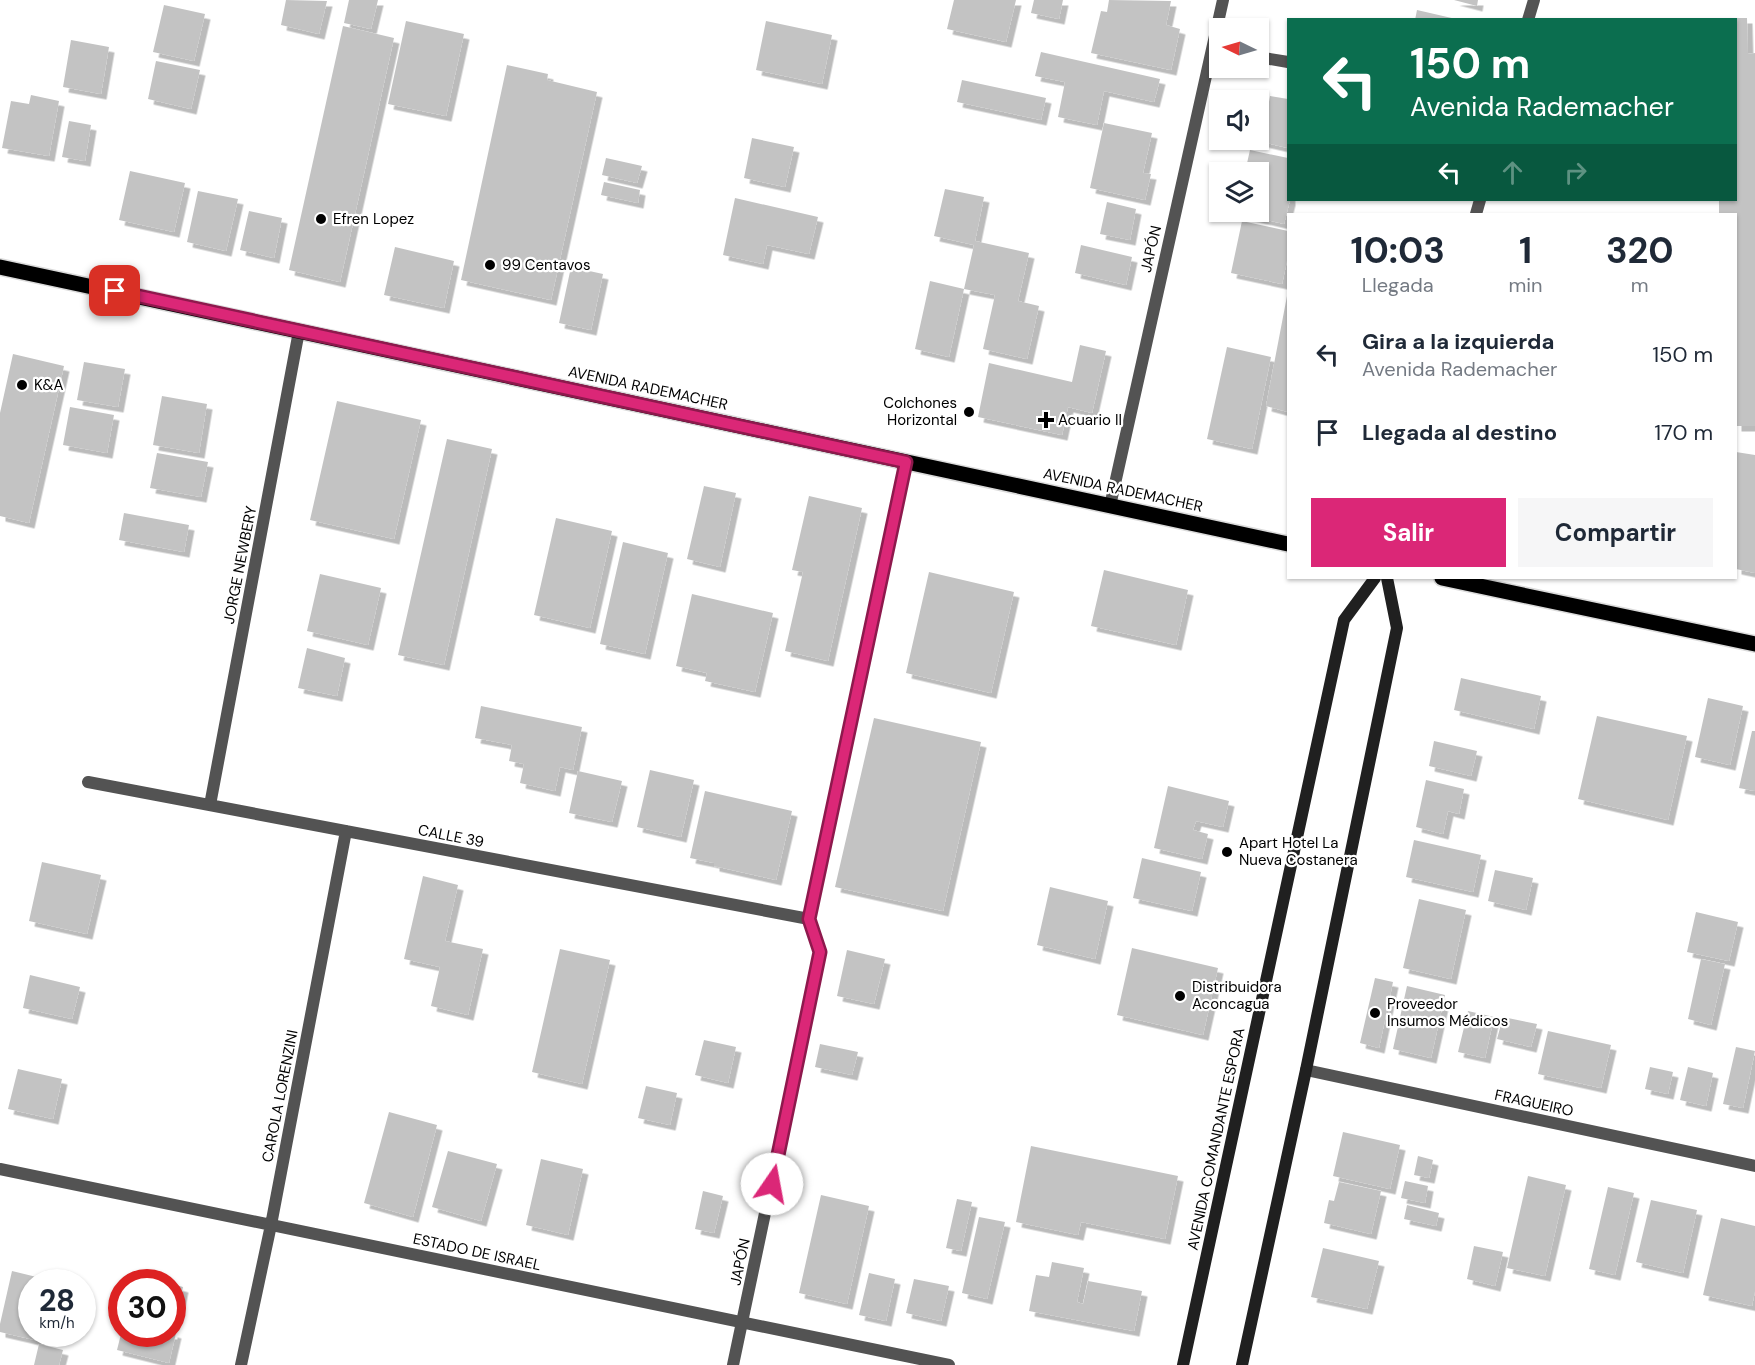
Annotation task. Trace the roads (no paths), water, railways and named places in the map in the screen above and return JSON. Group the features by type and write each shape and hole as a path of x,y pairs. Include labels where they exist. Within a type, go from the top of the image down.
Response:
{"main road":[{"name":"AVENIDA RADEMACHER","path":"0,267 1287,544"},
{"name":"AVENIDA COMANDANTE ESPORA","path":"1183,1365 1344,620 1374,579"},
{"path":"1242,1365 1306,1070 1397,628 1387,579"},
{"path":"1447,579 1755,644"}],"street":[{"name":"JAPÓN","path":"1220,18 1223,0"},
{"path":"1528,18 1533,0"},
{"path":"1269,59 1287,62"},
{"name":"JAPÓN","path":"1110,506 1209,78"},
{"name":"JORGE NEWBERY","path":"210,805 299,331"},
{"path":"809,919 906,462"},
{"name":"CALLE 39","path":"88,782 809,919"},
{"name":"CAROLA LORENZINI","path":"241,1365 271,1225 346,831"},
{"name":"JAPÓN","path":"733,1365 820,952 809,919"},
{"name":"FRAGUEIRO","path":"1306,1070 1755,1166"},
{"name":"ESTADO DE ISRAEL","path":"0,1169 949,1365"}],"place":[{"name":"Efren Lopez","path":"321,219"},
{"name":"99 Centavos","path":"490,265"},
{"name":"K&A","path":"22,385"},
{"name":"Colchones Horizontal","path":"969,412"},
{"name":"Acuario II","path":"1046,420"},
{"name":"Apart Hotel La Nueva Costanera","path":"1227,852"},
{"name":"Distribuidora Aconcagua","path":"1180,996"},
{"name":"Proveedor Insumos Médicos","path":"1375,1013"}]}
